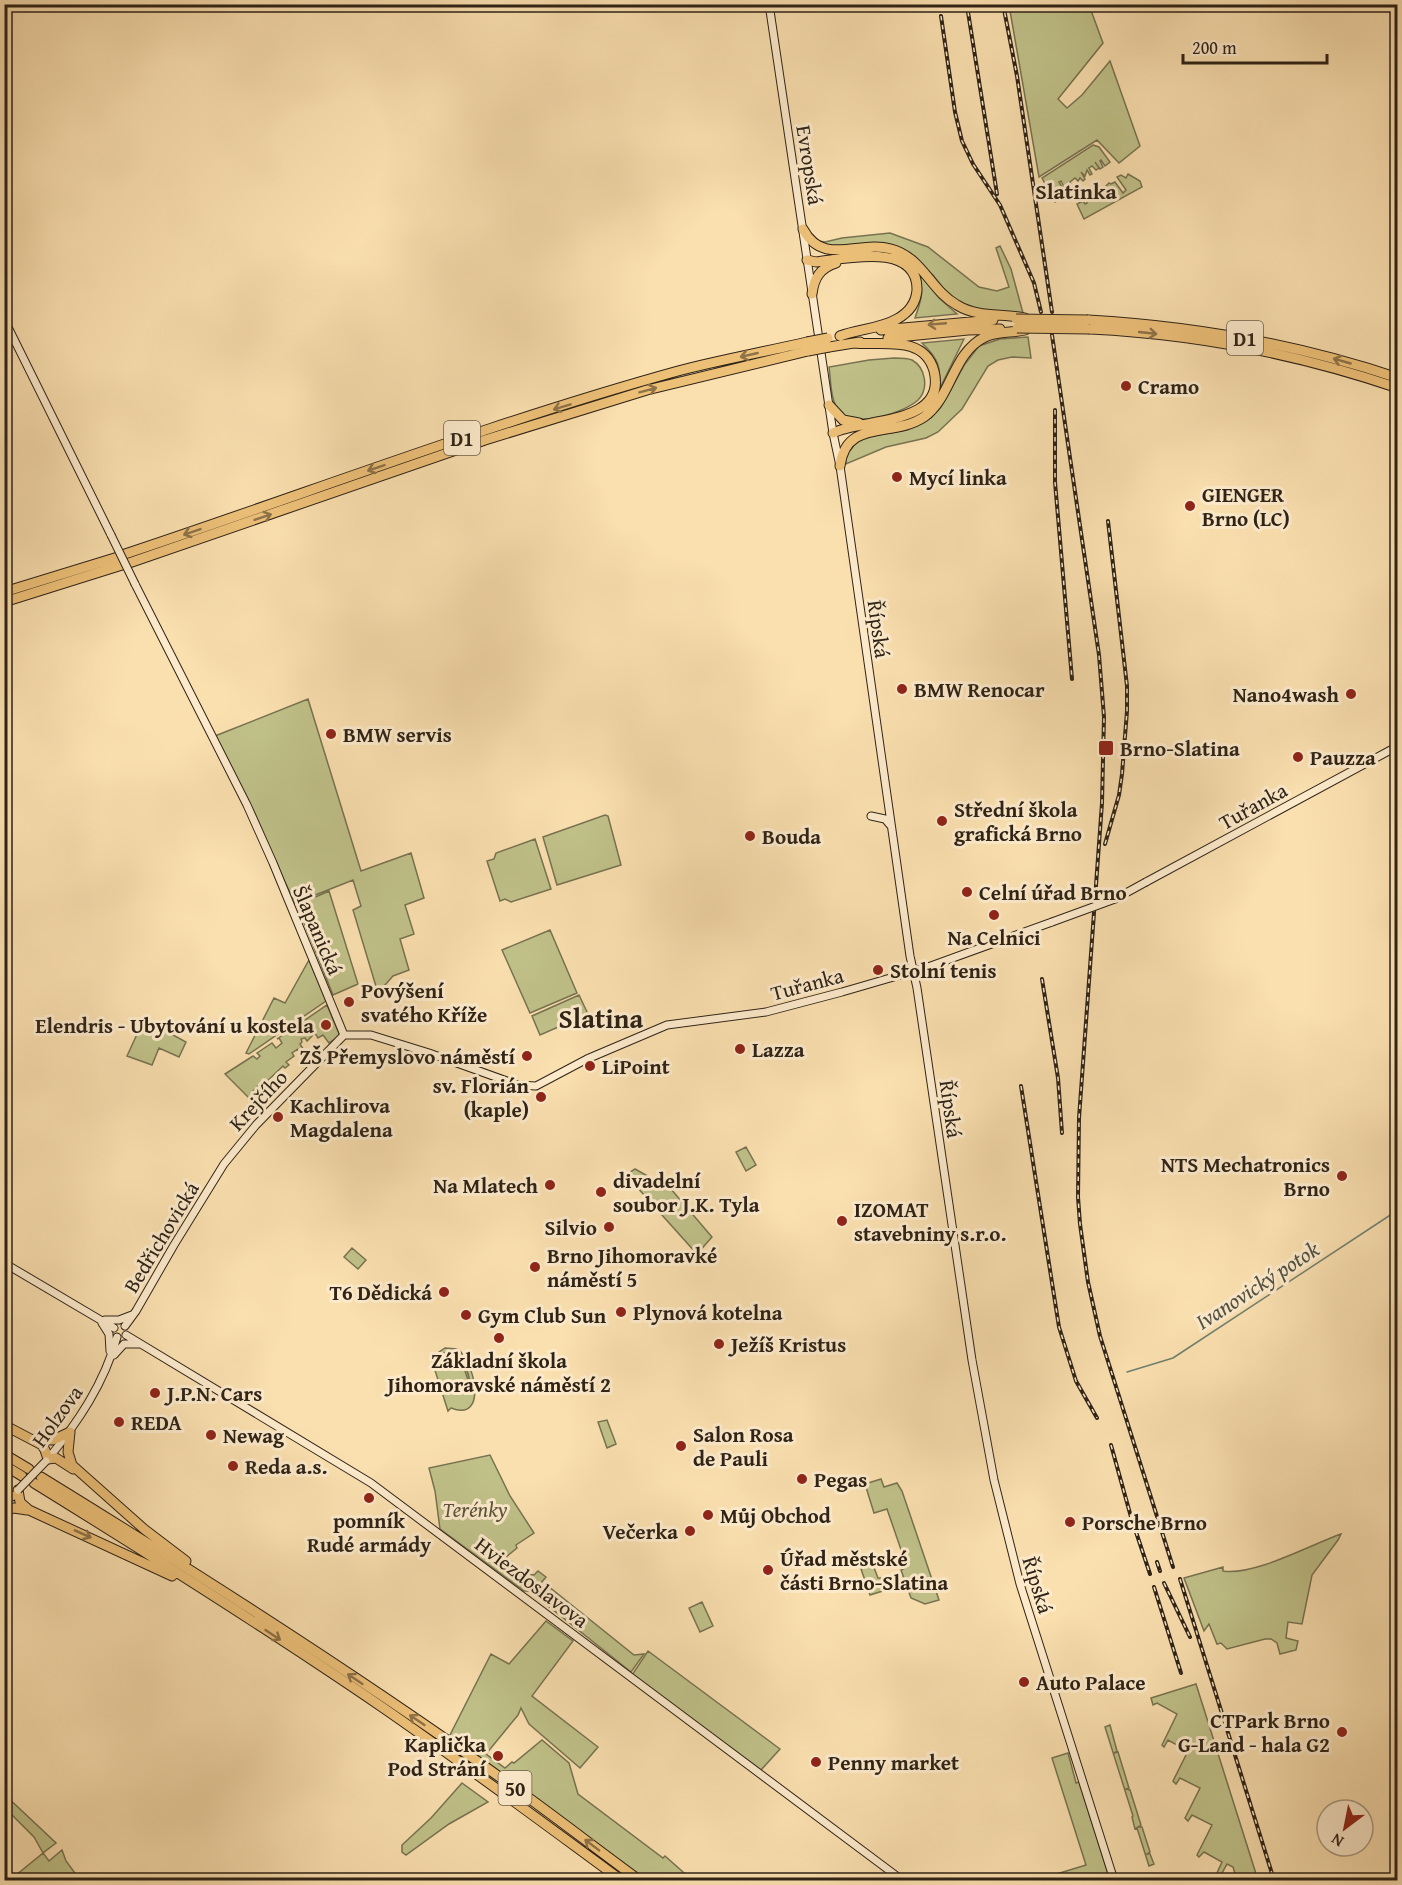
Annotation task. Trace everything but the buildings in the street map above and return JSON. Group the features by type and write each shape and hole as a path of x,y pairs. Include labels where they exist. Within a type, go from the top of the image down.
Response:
{"highway":[{"path":"803,229 809,239 827,250 875,256 900,262 913,274 916,281 916,293 912,305 896,320 840,336"},
{"path":"807,260 873,247 898,251 920,267 956,305 980,314 1019,323"},
{"path":"812,294 820,271 845,254"},
{"path":"833,433 844,435 872,432 906,425 924,416 939,401 961,361 973,345 1019,323"},
{"name":"D1","path":"4,602 123,559 485,440 647,390 829,343 854,343 1019,323 1035,328 1089,324 1250,348 1329,367 1398,388"},
{"name":"D1","path":"829,343 840,336 932,324 1169,326 1240,337 1306,351 1398,378"},
{"path":"833,433 844,428 896,419 917,411 930,397 935,378 929,359 913,347 895,343 869,345 854,343"},
{"path":"829,405 843,420 864,424"},
{"path":"840,466 842,453 849,441 872,432"},
{"name":"D1","path":"4,592 123,559"},
{"path":"4,1425 34,1439 44,1447 47,1460"},
{"path":"34,1439 48,1441 70,1432"},
{"name":"50","path":"70,1432 69,1458 82,1475"},
{"path":"4,1454 26,1473 4,1465"},
{"name":"50","path":"47,1460 52,1457 59,1459 82,1475 144,1529 216,1582 230,1601 509,1797 621,1881"},
{"name":"50","path":"38,1480 446,1740 639,1881"},
{"path":"12,1494 29,1510"},
{"name":"50","path":"4,1510 14,1508 29,1510 134,1557 210,1598 230,1601"}],"street":[{"name":"Evropská","path":"769,4 818,330"},
{"name":"Šlapanická","path":"4,319 247,805 345,1035"},
{"name":"Řípská","path":"818,330 976,1387 994,1480 1020,1584 1114,1881"},
{"name":"Tuřanka","path":"345,1035 370,1035 429,1053 518,1085 536,1086 587,1059 667,1026 766,1012 913,972 1115,898 1398,746"},
{"path":"871,816 885,819 892,828"},
{"name":"Krejčího","path":"224,1164 258,1122 345,1035"},
{"name":"Bedřichovická","path":"125,1326 224,1164"},
{"path":"4,1263 114,1328"},
{"path":"95,1316 107,1320 119,1320 136,1311"},
{"path":"95,1316 109,1334 109,1362"},
{"path":"120,1324 125,1326 126,1335 122,1338 117,1337 113,1333 114,1328 120,1324"},
{"name":"Hviezdoslavova","path":"126,1335 371,1483 902,1881"},
{"name":"Holzova","path":"12,1494 47,1460 70,1432 98,1387 117,1337"},
{"path":"109,1362 124,1344 134,1343 145,1346"}],"green space":[{"path":"1009,5 1089,5 1103,43 1058,99 1067,108 1082,95 1110,61 1140,146 1119,163 1097,140 1039,177"},
{"path":"1093,145 1099,147 1110,162 1105,166 1101,160 1103,167 1100,169 1095,162 1099,168 1096,170 1092,166 1089,168 1092,174 1090,175 1087,170 1085,176 1081,172 1085,179 1083,181 1080,178 1078,181 1075,178 1070,182 1072,187 1070,188 1067,184 1065,189 1061,181 1059,182 1062,187 1059,192 1062,198 1055,202 1042,178"},
{"path":"1128,174 1140,181 1142,187 1084,219 1077,204 1083,201 1087,203 1084,198 1094,192 1101,200 1102,196 1098,190 1102,190 1109,183 1115,182 1123,193 1126,190 1117,177 1121,175 1126,178"},
{"path":"811,233 819,241 825,242 890,233 928,247 979,287 997,291 1009,287 996,248 1000,246 1011,269 1023,313 993,313 964,306 948,294 933,275 909,254 823,246"},
{"path":"916,269 939,298 957,314 915,318 922,294"},
{"path":"1028,337 1031,358 1012,357 998,360 988,366 962,409 938,432 926,438 886,447 846,464 845,452 860,438 907,430 931,418 941,407 965,364 979,346 1000,339"},
{"path":"964,339 939,390 938,364 922,343"},
{"path":"894,358 912,360 923,373 925,385 918,400 902,410 868,419 847,417 840,412 833,397 829,367"},
{"path":"308,699 361,871 411,853 424,898 405,905 414,934 400,939 409,970 393,976 378,993 353,910 361,906 353,880 295,903 215,736"},
{"path":"605,815 608,816 621,865 557,885 543,837"},
{"path":"535,839 551,889 511,902 505,899 500,901 487,861 494,859 496,853"},
{"path":"329,891 358,984 333,995 297,905"},
{"path":"550,930 577,993 530,1013 502,950"},
{"path":"309,960 326,1001 249,1054 246,1053 274,998 285,1003"},
{"path":"579,995 588,1014 540,1035 532,1016"},
{"path":"327,1005 340,1036 329,1043 323,1035 318,1038 315,1033 307,1041 305,1038 301,1039 300,1044 305,1052 301,1054 298,1049 292,1053 294,1056 286,1062 289,1065 285,1068 283,1066 260,1088 258,1086 250,1099 225,1074 253,1056 257,1059 260,1056 257,1053 272,1043 276,1048 282,1043 279,1038 277,1039"},
{"path":"144,1019 186,1042 179,1057 159,1048 152,1065 127,1056"},
{"path":"746,1147 756,1165 746,1171 736,1152"},
{"path":"635,1169 671,1189 712,1237 697,1254 626,1175"},
{"path":"352,1248 366,1260 358,1269 344,1257"},
{"path":"445,1348 457,1349 469,1365 475,1388 474,1399 470,1407 463,1410 451,1408 448,1411 432,1361","holes":["453,1351 461,1358 437,1364 443,1353","461,1358 467,1369 472,1393"]},
{"path":"607,1420 616,1444 607,1448 598,1422"},
{"name":"Terénky","path":"490,1455 510,1496 534,1533 516,1545 517,1548 506,1557 526,1574 534,1575 538,1571 546,1577 534,1591 524,1591 440,1529 435,1491 429,1468"},
{"path":"881,1479 884,1487 897,1483 902,1491 939,1600 925,1604 911,1598 901,1570 907,1567 887,1509 874,1513 865,1484"},
{"path":"1341,1534 1312,1575 1302,1624 1288,1622 1286,1638 1298,1641 1296,1650 1280,1654 1277,1643 1271,1639 1227,1649 1221,1643 1217,1644 1209,1624 1204,1631 1184,1578 1223,1567 1223,1571 1250,1569"},
{"path":"873,1565 878,1578 883,1578 889,1589 870,1595 861,1569"},
{"path":"548,1586 634,1655 644,1654 631,1672 547,1605 544,1596"},
{"path":"702,1602 713,1626 700,1632 689,1608"},
{"path":"546,1621 573,1641 532,1696 598,1747 580,1768 529,1724 521,1708 518,1715 486,1754 505,1768 542,1740 569,1763 578,1794 663,1858 665,1856 692,1880 647,1880 450,1735 491,1654 509,1664"},
{"path":"648,1651 780,1749 761,1770 632,1675"},
{"path":"1196,1684 1258,1880 1237,1880 1233,1867 1227,1864 1221,1875 1217,1873 1222,1862 1204,1852 1199,1857 1197,1855 1212,1825 1192,1815 1188,1821 1185,1818 1200,1788 1180,1778 1176,1784 1173,1781 1188,1751 1168,1740 1164,1747 1162,1745 1177,1714 1157,1703 1153,1705 1151,1698"},
{"path":"1110,1725 1117,1751 1114,1753 1118,1752 1129,1788 1126,1789 1130,1790 1141,1825 1138,1827 1142,1827 1150,1852 1147,1854 1150,1854 1154,1864 1149,1866 1137,1828 1135,1829 1105,1727"},
{"path":"1068,1753 1076,1783 1079,1782 1110,1880 1037,1880 1086,1865 1052,1758"},
{"path":"462,1783 488,1802 449,1824 406,1855 402,1852 402,1845 431,1818"},
{"path":"4,1794 56,1843 43,1853 34,1837 5,1808"},
{"path":"62,1850 66,1861 80,1880 10,1880 43,1853 49,1861"}],"waterway":[{"name":"Ivanovický potok","path":"1127,1372 1173,1358 1398,1210"}],"railway":[{"path":"1003,4 1017,76 1052,312"},
{"path":"968,12 997,194"},
{"path":"941,16 955,112 962,141 973,164 1000,205 1034,283 1041,312"},
{"path":"1052,335 1099,655 1104,717 1102,803 1079,1118 1080,1224 1088,1282 1100,1336 1173,1567"},
{"path":"1055,410 1055,482 1072,679"},
{"path":"1105,844 1119,795 1127,711 1127,686 1108,521"},
{"path":"1042,979 1058,1078 1062,1133"},
{"path":"1021,1086 1059,1327 1076,1381 1097,1418"},
{"path":"1111,1445 1150,1574"},
{"path":"1157,1562 1160,1571"},
{"path":"1180,1579 1274,1880"},
{"path":"1164,1583 1190,1637"},
{"path":"1154,1587 1181,1673"}],"place":[{"name":"Cramo","path":"1126,386"},
{"name":"Mycí linka","path":"897,477"},
{"name":"GIENGER Brno (LC)","path":"1190,506"},
{"name":"BMW Renocar","path":"902,689"},
{"name":"Nano4wash","path":"1351,694"},
{"name":"BMW servis","path":"331,734"},
{"name":"Brno-Slatina","path":"1106,748"},
{"name":"Pauzza","path":"1298,757"},
{"name":"Střední škola grafická Brno","path":"942,821"},
{"name":"Bouda","path":"750,836"},
{"name":"Celní úřad Brno","path":"967,892"},
{"name":"Na Celnici","path":"994,915"},
{"name":"Stolní tenis","path":"878,970"},
{"name":"Povýšení svatého Kříže","path":"349,1002"},
{"name":"Elendris - Ubytování u kostela","path":"326,1025"},
{"name":"Lazza","path":"740,1049"},
{"name":"ZŠ Přemyslovo náměstí","path":"527,1056"},
{"name":"LiPoint","path":"590,1066"},
{"name":"sv. Florián (kaple)","path":"541,1097"},
{"name":"Kachlirova Magdalena","path":"278,1117"},
{"name":"NTS Mechatronics Brno","path":"1342,1176"},
{"name":"Na Mlatech","path":"550,1185"},
{"name":"divadelní soubor J.K. Tyla","path":"601,1192"},
{"name":"IZOMAT stavebniny s.r.o.","path":"842,1221"},
{"name":"Silvio","path":"609,1227"},
{"name":"Brno Jihomoravké náměstí 5","path":"535,1267"},
{"name":"T6 Dědická","path":"444,1292"},
{"name":"Plynová kotelna","path":"621,1312"},
{"name":"Gym Club Sun","path":"466,1315"},
{"name":"Základní škola Jihomoravské náměstí 2","path":"499,1338"},
{"name":"Ježíš Kristus","path":"719,1344"},
{"name":"J.P.N. Cars","path":"155,1393"},
{"name":"REDA","path":"119,1422"},
{"name":"Newag","path":"211,1435"},
{"name":"Salon Rosa de Pauli","path":"681,1446"},
{"name":"Reda a.s.","path":"233,1466"},
{"name":"Pegas","path":"802,1479"},
{"name":"pomník Rudé armády","path":"369,1498"},
{"name":"Můj Obchod","path":"708,1515"},
{"name":"Porsche Brno","path":"1070,1522"},
{"name":"Večerka","path":"690,1531"},
{"name":"Úřad městské části Brno-Slatina","path":"768,1570"},
{"name":"Auto Palace","path":"1024,1682"},
{"name":"CTPark Brno G-Land - hala G2","path":"1342,1732"},
{"name":"Kaplička Pod Strání","path":"498,1756"},
{"name":"Penny market","path":"816,1762"}],"district":[{"name":"Slatinka","path":"1076,191"},
{"name":"Slatina","path":"601,1018"}]}
